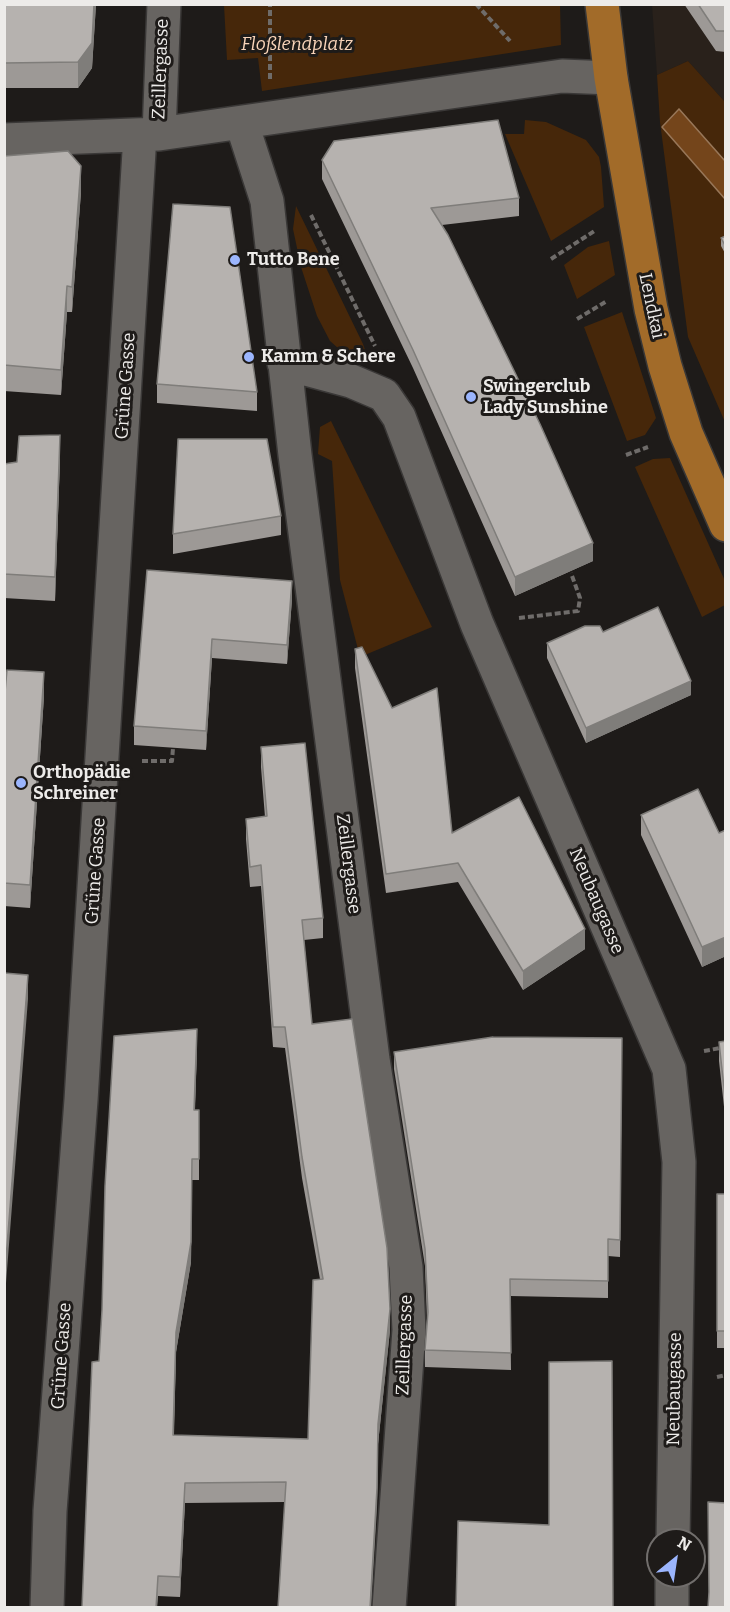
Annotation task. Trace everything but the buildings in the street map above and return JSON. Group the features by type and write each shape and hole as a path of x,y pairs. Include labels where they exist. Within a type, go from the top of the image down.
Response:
{"main road":[{"name":"Lendkai","path":"602,4 611,78 644,278 665,366 686,433 726,525"}],"street":[{"name":"Zeillergasse","path":"150,135 164,4"},
{"path":"4,140 87,139 150,135 242,124 562,76 611,78"},
{"name":"Zeillergasse","path":"242,124 267,201 284,363 373,1059 406,1267 409,1330 389,1608"},
{"name":"Grüne Gasse","path":"46,1608 50,1511 150,135"},
{"path":"284,363 351,381 384,395"},
{"name":"Neubaugasse","path":"384,395 399,417 477,624 669,1069 679,1162 673,1528"},
{"path":"672,1588 672,1608"}],"path":[{"path":"270,4 270,86"},
{"path":"476,4 515,47"},
{"path":"551,259 633,207"},
{"path":"308,208 389,375 384,395"},
{"path":"518,618 578,611 580,598 571,573"}],"shaded area":[{"path":"652,5 725,5 725,102 688,61 657,75"},
{"path":"679,109 725,161 725,199 662,127"}],"green space":[{"name":"Floßlendplatz","path":"224,5 560,5 561,45 262,91 258,58 227,60"},
{"path":"688,61 725,102 725,422 688,337 660,122 657,75"},
{"path":"525,120 546,122 586,140 599,157 604,207 551,241 505,134 524,134"},
{"path":"296,206 363,344 370,364 356,364 330,341 317,316 301,267 293,229"},
{"path":"609,241 615,275 577,299 564,265 588,247"},
{"path":"622,312 656,418 645,435 627,441 584,327"},
{"path":"331,421 432,627 360,657 340,580 332,461 318,454 320,427"},
{"path":"670,458 725,581 725,605 702,617 635,467 653,459"}],"place":[{"name":"Tutto Bene","path":"235,260"},
{"name":"Kamm & Schere","path":"249,357"},
{"name":"Swingerclub Lady Sunshine","path":"471,397"},
{"name":"Orthopädie Schreiner","path":"21,783"}]}
